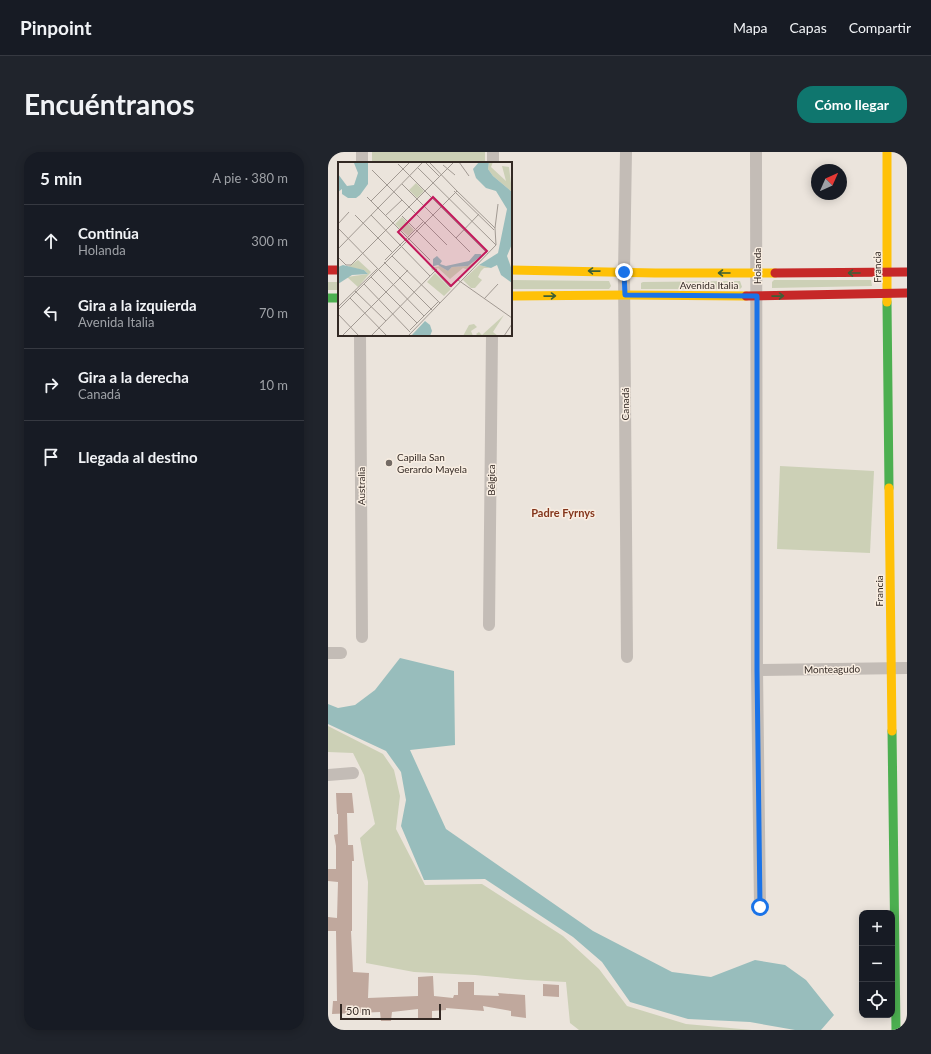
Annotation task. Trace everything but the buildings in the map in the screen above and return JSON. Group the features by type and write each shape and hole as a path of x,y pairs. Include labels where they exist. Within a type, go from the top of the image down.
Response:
{"street":[{"path":"493,162 494,152"},
{"name":"Canadá","path":"626,152 624,272 627,657"},
{"name":"Holanda","path":"756,152 757,670 760,907"},
{"name":"Francia","path":"887,152 891,668 896,1030"},
{"name":"Avenida Italia","path":"512,270 757,273 907,272"},
{"name":"Avenida Italia","path":"512,296 757,296 907,293"},
{"name":"Australia","path":"360,336 362,637"},
{"name":"Bélgica","path":"489,626 492,336"},
{"path":"328,653 341,654"},
{"name":"Monteagudo","path":"757,670 907,668"},
{"path":"328,775 354,773"}],"green space":[{"path":"372,152 485,152 485,162 372,162"},
{"path":"512,280 609,281 611,286 609,289 512,289"},
{"path":"774,280 871,280 872,286 772,288 772,282"},
{"path":"740,281 742,287 740,289 641,289 641,283 643,282"},
{"path":"328,282 338,282 338,290 328,290"},
{"path":"780,466 874,471 870,553 777,549"},
{"path":"328,726 383,754 394,770 400,796 396,829 425,885 482,884 563,936 599,969 627,1006 686,1024 752,1030 579,1030 570,1023 566,982 414,972 366,963 368,882 360,838 375,824 364,775 353,753 328,752"}],"water":[{"path":"400,658 454,671 455,745 410,750 446,829 593,931 672,972 711,977 755,960 785,965 806,980 834,1015 821,1030 795,1030 750,1022 688,1019 630,1002 602,962 573,937 485,879 424,880 401,826 406,800 401,772 386,751 328,724 328,704 338,708 355,705 375,690"}],"traffic: fast":[{"path":"328,298 338,298"},
{"path":"887,302 889,488"},
{"path":"892,731 896,1030"}],"traffic: slow":[{"path":"887,152 887,302"},
{"path":"512,270 655,273 775,273"},
{"path":"512,296 746,296"},
{"path":"889,488 892,731"}],"traffic: jam":[{"path":"328,270 338,270"},
{"path":"775,273 907,272"},
{"path":"746,296 907,293"}],"place":[{"name":"Capilla San Gerardo Mayela","path":"389,463"}],"district":[{"name":"Padre Fyrnys","path":"563,513"}],"route":[{"path":"624,272 625,295 757,296 757,670 760,907"}]}
